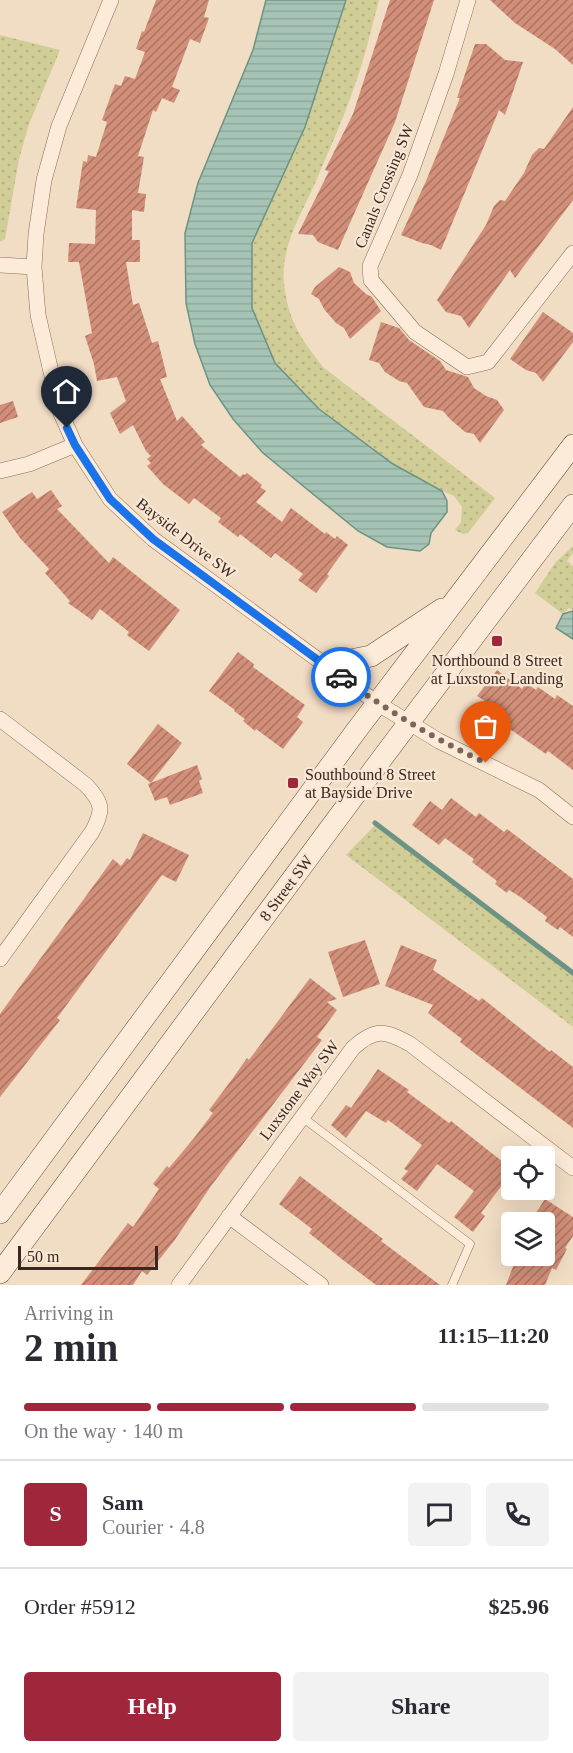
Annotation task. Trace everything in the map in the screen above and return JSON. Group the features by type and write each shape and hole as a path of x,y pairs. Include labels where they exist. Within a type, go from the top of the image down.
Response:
{"main road":[{"path":"0,1213 377,703 573,445"},
{"name":"8 Street SW","path":"0,1273 573,504"},
{"path":"325,665 376,653 458,599"}],"street":[{"name":"Bayside Drive SW","path":"111,0 59,126 44,180 36,234 34,267 38,315 60,411 75,445 110,499 153,539 377,703 439,741 539,790 573,817"},
{"name":"Canals Crossing SW","path":"468,0 446,74 410,176 370,266 371,280 415,332 467,367 488,362 573,253"},
{"path":"0,265 34,267"},
{"path":"0,471 29,464 75,445"},
{"path":"0,719 86,784 96,795 101,806 99,819 93,832 0,959"},
{"name":"Luxstone Way SW","path":"179,1285 352,1048 365,1037 379,1032 394,1035 411,1044 573,1168"},
{"path":"229,1216 321,1285"}],"lane":[{"path":"302,1117 470,1244 453,1285"}],"shaded area":[{"path":"266,0 346,0 305,127 252,243 252,308 275,363 319,409 393,464 442,491 447,501 447,512 431,533 429,544 420,551 387,547 358,531 263,453 233,419 210,385 195,344 186,303 185,233 198,183 253,50"},
{"path":"346,0 379,0 348,104 289,241 284,269 286,296 297,329 324,368 495,498 468,533 463,534 455,530 461,522 462,507 454,496 423,482 393,464 319,409 275,363 252,308 252,243 305,127"},
{"path":"0,35 60,50 29,124 19,159 5,239 0,242"},
{"path":"573,546 573,553 567,561 573,566 573,610 569,608 563,614 535,593 555,563"},
{"path":"573,611 573,639 556,628 563,614"},
{"path":"377,823 573,972 573,1027 346,855"}],"building":[{"path":"156,0 209,0 204,17 209,18 200,43 190,39 172,87 180,90 174,103 162,98 156,112 153,110 138,156 144,157 138,193 146,194 144,212 132,210 132,240 140,240 140,262 126,262 133,305 139,303 152,343 158,341 167,377 160,379 177,421 182,416 205,442 201,445 240,477 247,473 262,485 260,487 266,491 256,502 282,522 291,508 325,534 326,532 335,539 337,536 348,545 316,593 298,580 303,574 275,553 271,558 240,534 238,537 218,522 221,518 194,498 189,504 163,484 147,466 151,463 147,459 151,456 146,451 133,425 120,434 110,413 126,401 117,377 97,381 85,336 92,333 79,262 68,262 69,243 95,244 96,210 76,208 83,161 87,162 88,155 96,157 107,122 102,120 115,84 121,86 125,76 135,79 145,52 136,49"},
{"path":"390,0 434,0 395,122 338,250 318,242 313,235 298,234 329,171 325,170 353,114"},
{"path":"490,0 573,0 573,65 555,49 515,23"},
{"path":"475,44 486,44 505,60 523,62 505,115 499,110 441,250 401,235 460,98 457,98"},
{"path":"573,107 573,200 515,278 510,270 469,328 461,316 446,312 437,300 486,225 494,206 500,200 505,201 524,173 532,155 539,148 544,149"},
{"path":"339,267 350,272 354,283 372,297 381,311 350,339 344,328 336,323 324,309 319,299 311,294 315,287"},
{"path":"543,312 573,333 573,342 543,382 536,373 526,370 510,359"},
{"path":"381,322 399,328 409,340 440,361 446,370 468,377 474,388 497,400 504,410 480,443 474,434 465,432 443,411 424,407 407,383 385,372 379,363 369,360"},
{"path":"13,401 18,417 0,423 0,405"},
{"path":"51,490 62,506 57,509 109,563 113,557 180,610 149,651 127,635 129,632 100,609 92,620 68,603 70,601 45,573 49,569 20,538 2,512 32,492 37,499"},
{"path":"238,652 254,664 253,667 305,705 297,717 303,722 283,749 256,729 255,731 235,710 209,691"},
{"path":"497,670 522,689 526,683 536,690 538,687 555,699 557,695 573,706 573,770 548,751 546,754 494,718 489,725 475,714 485,701 477,696"},
{"path":"158,724 182,743 151,783 127,764"},
{"path":"197,765 202,779 199,781 203,793 170,805 167,797 155,801 148,784"},
{"path":"451,798 476,817 479,813 504,832 507,829 573,879 573,937 560,927 558,930 545,921 547,917 519,896 509,890 507,893 495,884 497,881 472,862 474,859 445,838 439,845 412,825 430,801 442,810"},
{"path":"143,833 189,855 176,882 162,875 57,1018 60,1020 0,1097 0,1014 113,859 121,866 127,858 130,860"},
{"path":"365,940 380,984 343,997 328,952"},
{"path":"401,945 437,960 433,970 479,1001 482,998 550,1052 551,1050 573,1067 573,1128 460,1042 462,1039 428,1013 433,1005 385,986"},
{"path":"310,978 337,999 327,1002 337,1010 317,1037 322,1040 211,1186 174,1241 147,1275 142,1271 133,1285 81,1285 128,1223 133,1227 159,1189 153,1184 194,1138 213,1113 209,1110"},
{"path":"378,1069 501,1160 501,1187 481,1213 485,1216 473,1232 454,1217 474,1191 437,1164 417,1191 401,1179 408,1171 404,1169 422,1145 388,1120 386,1123 366,1111 346,1138 331,1125 346,1105 351,1108"},
{"path":"300,1176 440,1285 376,1285 343,1260 309,1233 312,1229 279,1204"},
{"path":"547,1200 573,1217 573,1236 556,1270 552,1268 545,1285 506,1285 513,1266 555,1266 555,1212 537,1212"}],"waterway":[{"path":"375,823 573,973"}],"way so far":[{"path":"341,677 377,703 439,741 486,763"}],"place":[{"name":"Northbound 8 Street at Luxstone Landing","path":"497,641"},
{"name":"Southbound 8 Street at Bayside Drive","path":"293,783"}],"route":[{"path":"67,428 75,445 110,499 153,539 341,677"}]}
